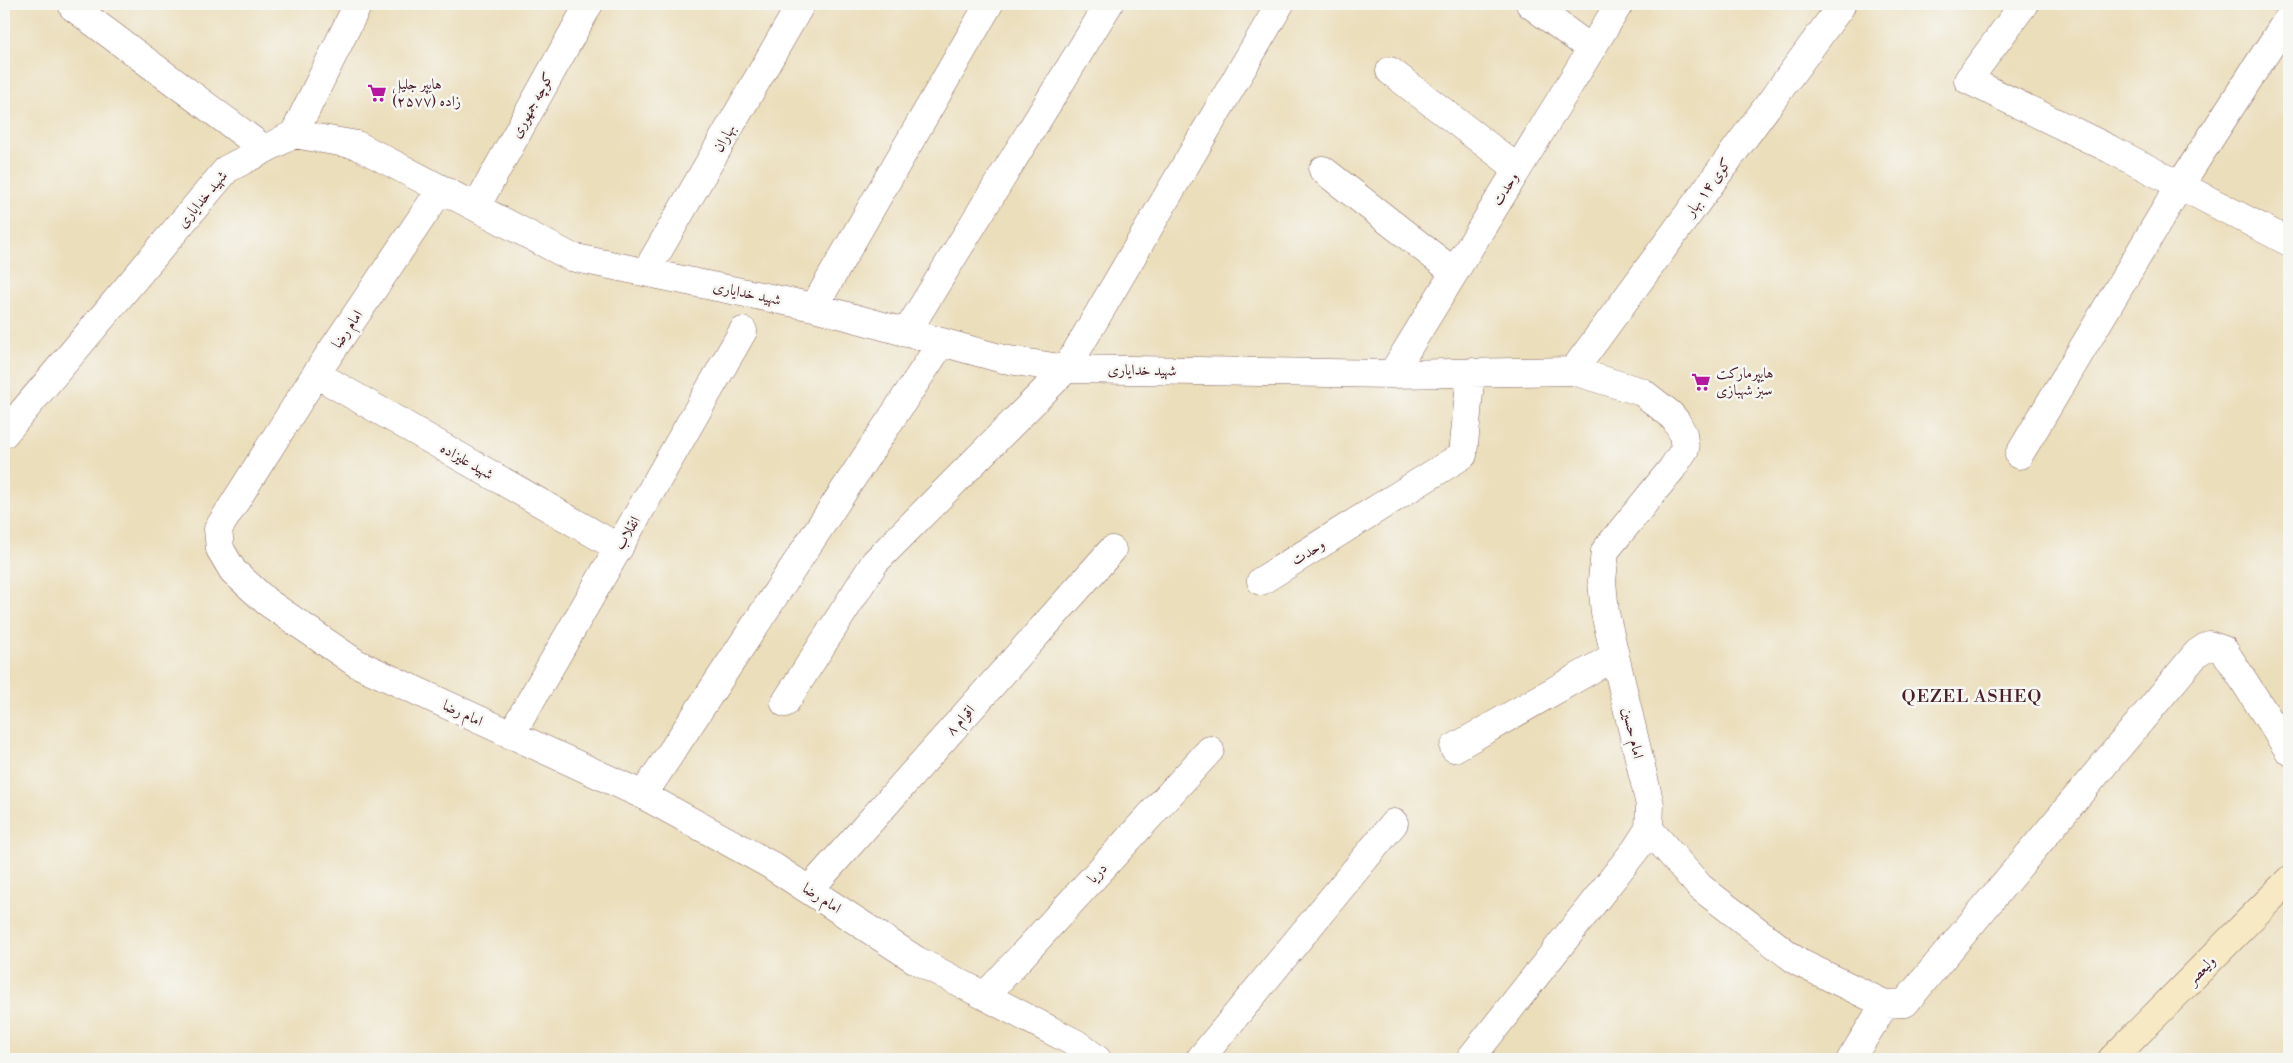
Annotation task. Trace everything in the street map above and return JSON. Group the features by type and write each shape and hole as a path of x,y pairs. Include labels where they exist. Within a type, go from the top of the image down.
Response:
{"street":[{"path":"75,4 73,7 263,148"},
{"path":"294,134 358,4"},
{"name":"کوچه جمهوری","path":"476,207 589,4"},
{"name":"بهاران","path":"646,272 801,4"},
{"path":"814,307 989,4"},
{"path":"906,333 1109,4"},
{"path":"785,703 875,562 1066,369 1280,4"},
{"path":"1530,4 1591,49"},
{"name":"وحدت","path":"1392,374 1618,4"},
{"name":"کوی ۱۴ بهار","path":"1573,371 1841,6 1838,4"},
{"path":"2024,4 1968,80 2180,185 2289,242"},
{"path":"2019,455 2180,185 2289,17"},
{"path":"1390,71 1517,168"},
{"name":"شهید خدایاری","path":"4,434 227,169 263,148 294,134 357,145 571,257 814,307 1002,359 1066,369 1392,374 1573,371 1642,392"},
{"path":"1323,170 1454,272"},
{"name":"امام رضا","path":"441,188 316,374 218,529 220,549 233,571 267,602 356,663 643,795 769,864 916,960 1077,1044 1097,1059"},
{"name":"انقلاب","path":"511,735 743,331"},
{"path":"643,795 942,342"},
{"name":"وحدت","path":"1261,581 1463,455 1471,372"},
{"name":"شهید علیزاده","path":"316,374 619,548"},
{"name":"امام حسین","path":"1642,392 1676,421 1682,434 1685,449 1605,551 1602,581 1605,613 1650,805 1649,828"},
{"name":"اقوام ۸","path":"809,890 1112,550"},
{"path":"1470,1059 1636,849 1649,828 1700,887 1798,962 1885,1004 1905,1003 2197,653 2209,645 2224,650 2289,751"},
{"path":"1454,748 1615,656"},
{"name":"دریا","path":"985,996 1210,750"},
{"path":"1200,1059 1394,823"},
{"name":"ولیعصر","path":"2112,1059 2289,880"},
{"path":"1851,1059 1885,1004"}],"place":[{"name":"هایپر جلیل زاده (۲۵۷۷)","path":"377,93"},
{"name":"هایپرمارکت سبز شهبازی","path":"1701,382"}],"district":[{"name":"QEZEL ASHEQ","path":"1972,696"}]}
